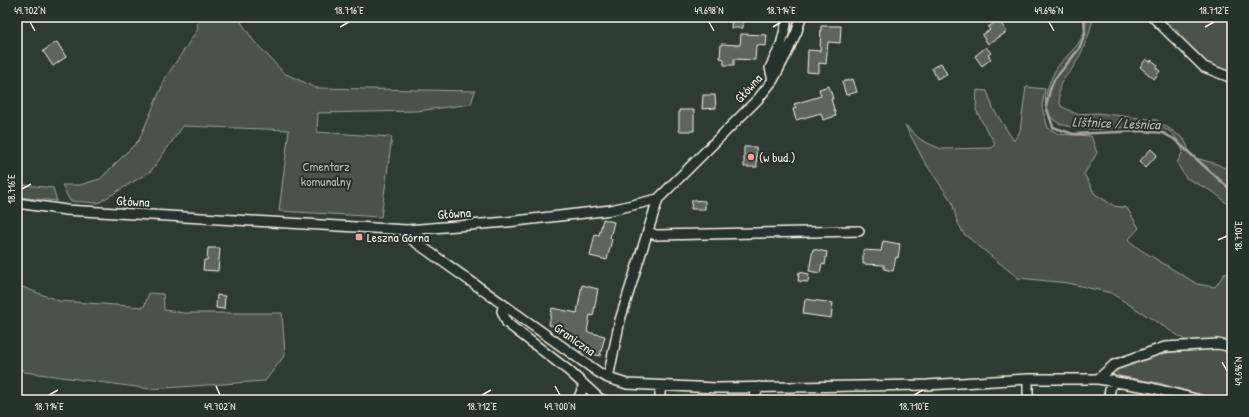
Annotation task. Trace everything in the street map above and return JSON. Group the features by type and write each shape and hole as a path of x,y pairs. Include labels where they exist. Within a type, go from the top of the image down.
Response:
{"street":[{"path":"773,80 770,68 781,45 786,25 786,17"},
{"name":"Główna","path":"17,203 66,210 407,230 507,222 611,210 658,199 758,99 773,80 786,56 797,31 801,17"},
{"path":"1153,17 1204,67 1232,78"},
{"name":"Graniczna","path":"407,230 410,238 608,378 620,320 658,199"},
{"path":"648,232 656,235 859,231"},
{"path":"504,305 502,311 507,323 569,371 601,400"},
{"path":"1098,379 1114,365 1165,347 1218,344 1232,347"},
{"path":"608,378 627,384 717,388 1098,379 1112,380 1152,388 1200,400"},
{"path":"1028,380 1029,400"},
{"path":"1108,400 1112,380"},
{"path":"578,400 584,385"},
{"path":"660,386 660,400"},
{"path":"753,400 759,387"}],"green space":[{"name":"Cmentarz komunalny","path":"197,17 242,17 241,22 253,40 284,73 316,88 475,91 471,104 417,111 318,113 317,132 392,137 381,217 279,211 289,130 183,126 151,171 98,203 70,201 62,185 80,185 100,179 139,140 166,77 198,29"},
{"path":"1086,17 1093,17 1090,29 1085,45 1077,61 1060,86 1059,97 1061,106 1076,114 1097,113 1157,120 1184,139 1192,157 1217,164 1232,172 1232,208 1215,193 1186,178 1177,163 1183,151 1174,135 1165,129 1134,126 1091,129 1060,124 1052,118 1047,111 1046,103 1046,94 1049,85 1058,66 1081,39 1084,33"},
{"path":"1161,17 1232,17 1232,73 1218,69 1197,56 1196,51 1192,50 1179,37 1178,30 1169,27"},
{"path":"1026,87 1045,89 1042,107 1048,128 1059,134 1091,136 1097,153 1084,174 1095,194 1114,206 1127,208 1139,228 1128,240 1141,250 1197,284 1215,287 1225,273 1232,276 1232,400 1218,400 1159,383 1119,376 1116,372 1118,367 1130,361 1196,347 1111,293 1068,283 1018,278 964,234 957,221 952,202 924,161 905,125 921,140 941,149 992,148 995,143 976,110 977,90 987,91 994,110 1014,141 1020,131"},
{"path":"17,184 53,188 57,201 17,197"},
{"path":"17,285 59,301 144,307 149,293 163,294 164,310 184,313 282,313 285,355 265,381 151,389 24,372 17,364"}],"building":[{"path":"732,17 743,17 743,28 731,28"},
{"path":"999,20 1007,32 988,44 982,35 990,30 988,27"},
{"path":"821,26 841,26 840,43 828,42 826,64 819,63 819,73 807,72 808,50 820,51"},
{"path":"741,34 767,35 766,46 756,45 755,60 734,59 734,65 724,65 724,59 720,58 721,44 740,45"},
{"path":"57,42 66,57 53,66 43,51"},
{"path":"986,47 991,53 988,55 991,59 982,66 975,56"},
{"path":"1146,59 1150,62 1151,60 1158,65 1156,68 1160,71 1154,79 1140,67"},
{"path":"941,63 947,74 937,79 932,68"},
{"path":"853,79 857,92 846,95 842,82"},
{"path":"829,86 836,116 823,120 821,113 796,120 793,109 796,108 794,104 821,96 819,89"},
{"path":"703,95 715,95 716,108 702,109"},
{"path":"679,110 694,110 694,131 679,131"},
{"name":"(w bud.)","path":"744,147 756,147 757,167 744,167"},
{"path":"1151,149 1157,155 1145,168 1139,162"},
{"path":"692,200 705,201 705,209 691,209"},
{"path":"603,219 614,222 607,260 590,256 595,234 599,235"},
{"path":"883,241 900,244 898,258 896,257 893,271 884,269 884,265 863,264 863,250 881,251"},
{"path":"208,248 220,248 218,271 203,270 204,260 207,260"},
{"path":"813,249 827,252 825,265 822,264 820,273 809,271"},
{"path":"799,272 809,274 808,282 798,281"},
{"path":"582,285 598,289 593,316 590,315 587,332 605,336 600,356 580,351 582,341 565,337 566,329 549,325 552,308 577,313"},
{"path":"217,295 225,296 224,309 216,308"},
{"path":"805,299 833,303 831,318 803,314"}],"waterway":[{"name":"Líštnice / Leśnica","path":"1084,17 1085,34 1079,49 1054,80 1050,90 1046,106 1053,127 1073,134 1143,131 1163,133 1174,139 1232,191"}],"place":[{"name":"(w bud.)","path":"751,157"},
{"name":"Leszna Górna","path":"359,237"}]}
